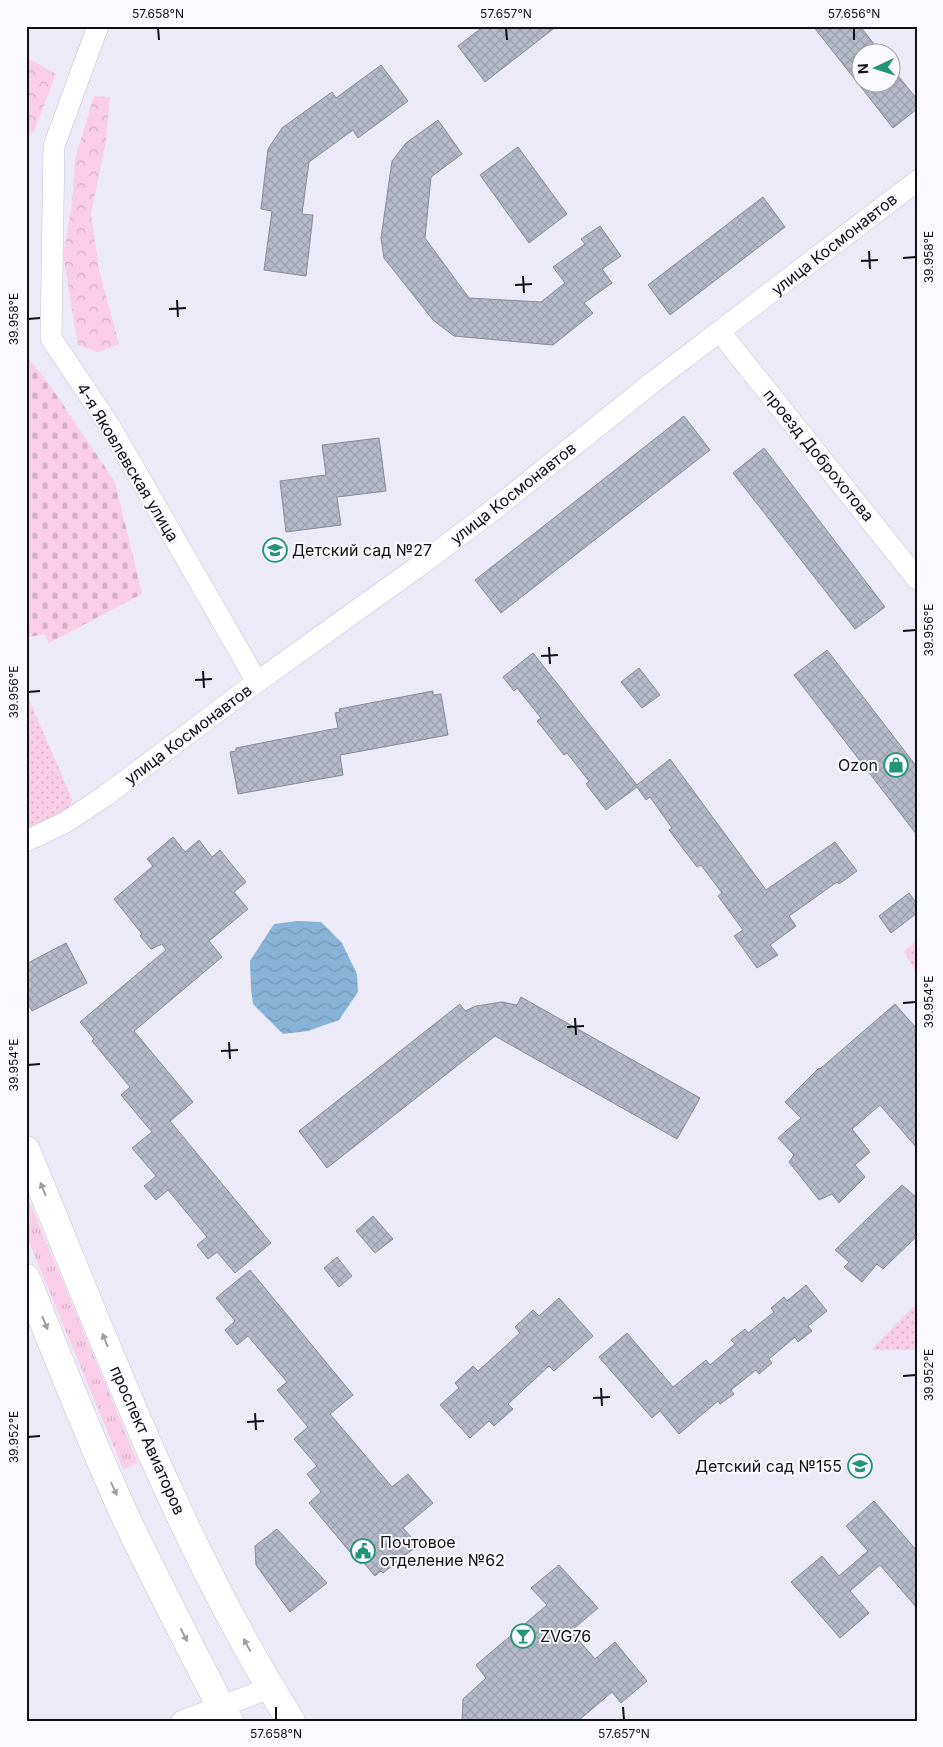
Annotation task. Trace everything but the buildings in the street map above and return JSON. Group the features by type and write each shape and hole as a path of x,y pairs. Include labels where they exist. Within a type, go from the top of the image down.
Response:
{"main road":[{"name":"проспект Авиаторов","path":"26,1150 160,1473 212,1580 270,1688 291,1721"},
{"path":"26,1278 127,1519 168,1606 225,1714"}],"street":[{"name":"4-я Яковлевская улица","path":"98,26 54,146 51,338 111,428 257,682"},
{"name":"улица Космонавтов","path":"26,841 66,822 91,806 257,682 490,513 653,382 917,180"},
{"name":"проезд Доброхотова","path":"720,332 917,579"},
{"path":"182,1721 225,1714 270,1688"}],"green space":[{"path":"26,57 56,74 34,131 26,139"},
{"path":"94,96 110,97 106,141 91,213 99,270 119,344 98,352 78,345 63,255 72,204 75,159"},
{"path":"26,356 47,381 115,482 142,594 49,643 44,634 26,638"},
{"path":"28,697 72,799 69,811 26,833 26,698"},
{"path":"917,941 917,974 904,951"},
{"path":"26,1193 138,1463 123,1469 26,1235"},
{"path":"917,1303 917,1350 871,1350"}],"water":[{"path":"298,921 321,922 342,943 357,974 358,992 339,1020 308,1031 283,1034 253,1004 250,961 274,924"}],"place":[{"name":"Детский сад №27","path":"275,550"},
{"name":"Ozon","path":"896,765"},
{"name":"Детский сад №155","path":"860,1466"},
{"name":"Почтовое отделение №62","path":"363,1551"},
{"name":"ZVG76","path":"523,1636"}]}
